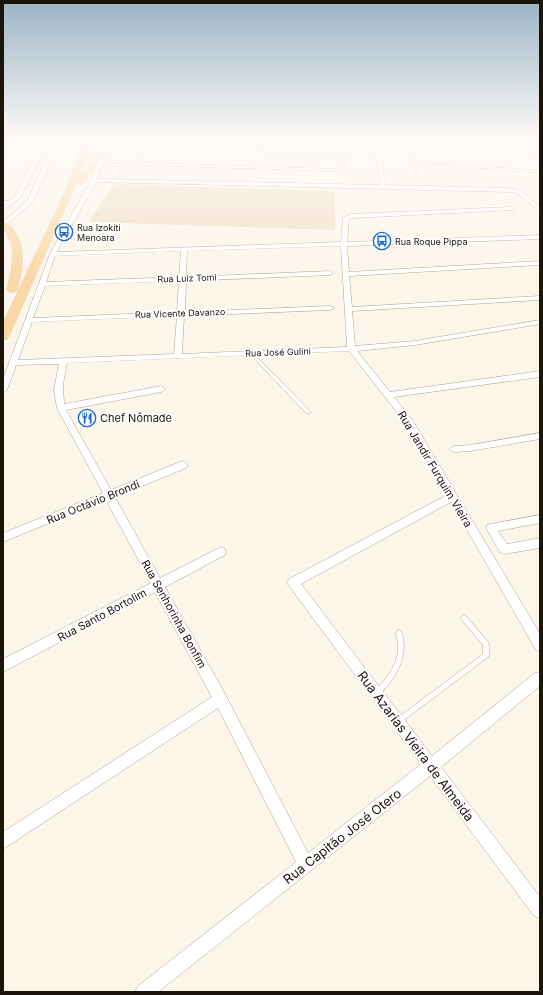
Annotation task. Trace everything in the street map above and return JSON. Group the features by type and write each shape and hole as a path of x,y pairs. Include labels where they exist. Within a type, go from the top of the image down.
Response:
{"highway":[{"path":"3,336 65,186"},
{"path":"58,205 67,186"},
{"path":"58,205 74,186"},
{"path":"5,228 15,239 18,264 12,290"},
{"path":"6,302 26,259"}],"street":[{"path":"3,209 17,198 23,186"},
{"path":"5,228 30,202 37,186"},
{"path":"3,390 53,254 90,186"},
{"path":"398,186 509,190 519,192 540,210"},
{"path":"3,203 13,202"},
{"path":"351,349 344,243 346,218 351,216 512,209"},
{"path":"53,254 540,236"},
{"path":"178,355 184,249"},
{"path":"346,274 540,263"},
{"name":"Rua Luiz Tomi","path":"43,284 330,273"},
{"path":"348,309 540,298"},
{"name":"Rua Vicente Davanzo","path":"30,320 330,308"},
{"name":"Rua José Gulini","path":"14,363 351,349 415,343 540,322"},
{"name":"Rua Jandir Furquim Vieira","path":"351,349 410,423 540,646"},
{"name":"Rua Senhorinha Bonfim","path":"64,361 59,379 58,394 61,408 220,699 305,864"},
{"path":"389,395 540,374"},
{"path":"61,408 161,389"},
{"path":"454,449 470,448 540,436"},
{"name":"Rua Octávio Brondi","path":"3,538 183,465"},
{"name":"Rua Azarias Vieira de Almeida","path":"453,496 292,583 540,910"},
{"path":"540,519 491,528 504,549 540,543"},
{"name":"Rua Santo Bortolim","path":"3,666 221,552"},
{"name":"Rua Capitão José Otero","path":"144,992 431,766 540,678"},
{"path":"3,841 220,699"}],"lane":[{"path":"251,353 308,412"},
{"path":"398,722 486,655 486,644 464,618"},
{"path":"376,693 385,684 394,670 401,651 399,633"}],"shaded area":[{"path":"112,186 191,186 335,191 335,230 89,222"}],"place":[{"name":"Rua Izokiti Menoara","path":"64,232"},
{"name":"Rua Roque Pippa","path":"382,241"},
{"name":"Chef Nômade","path":"87,418"}]}
